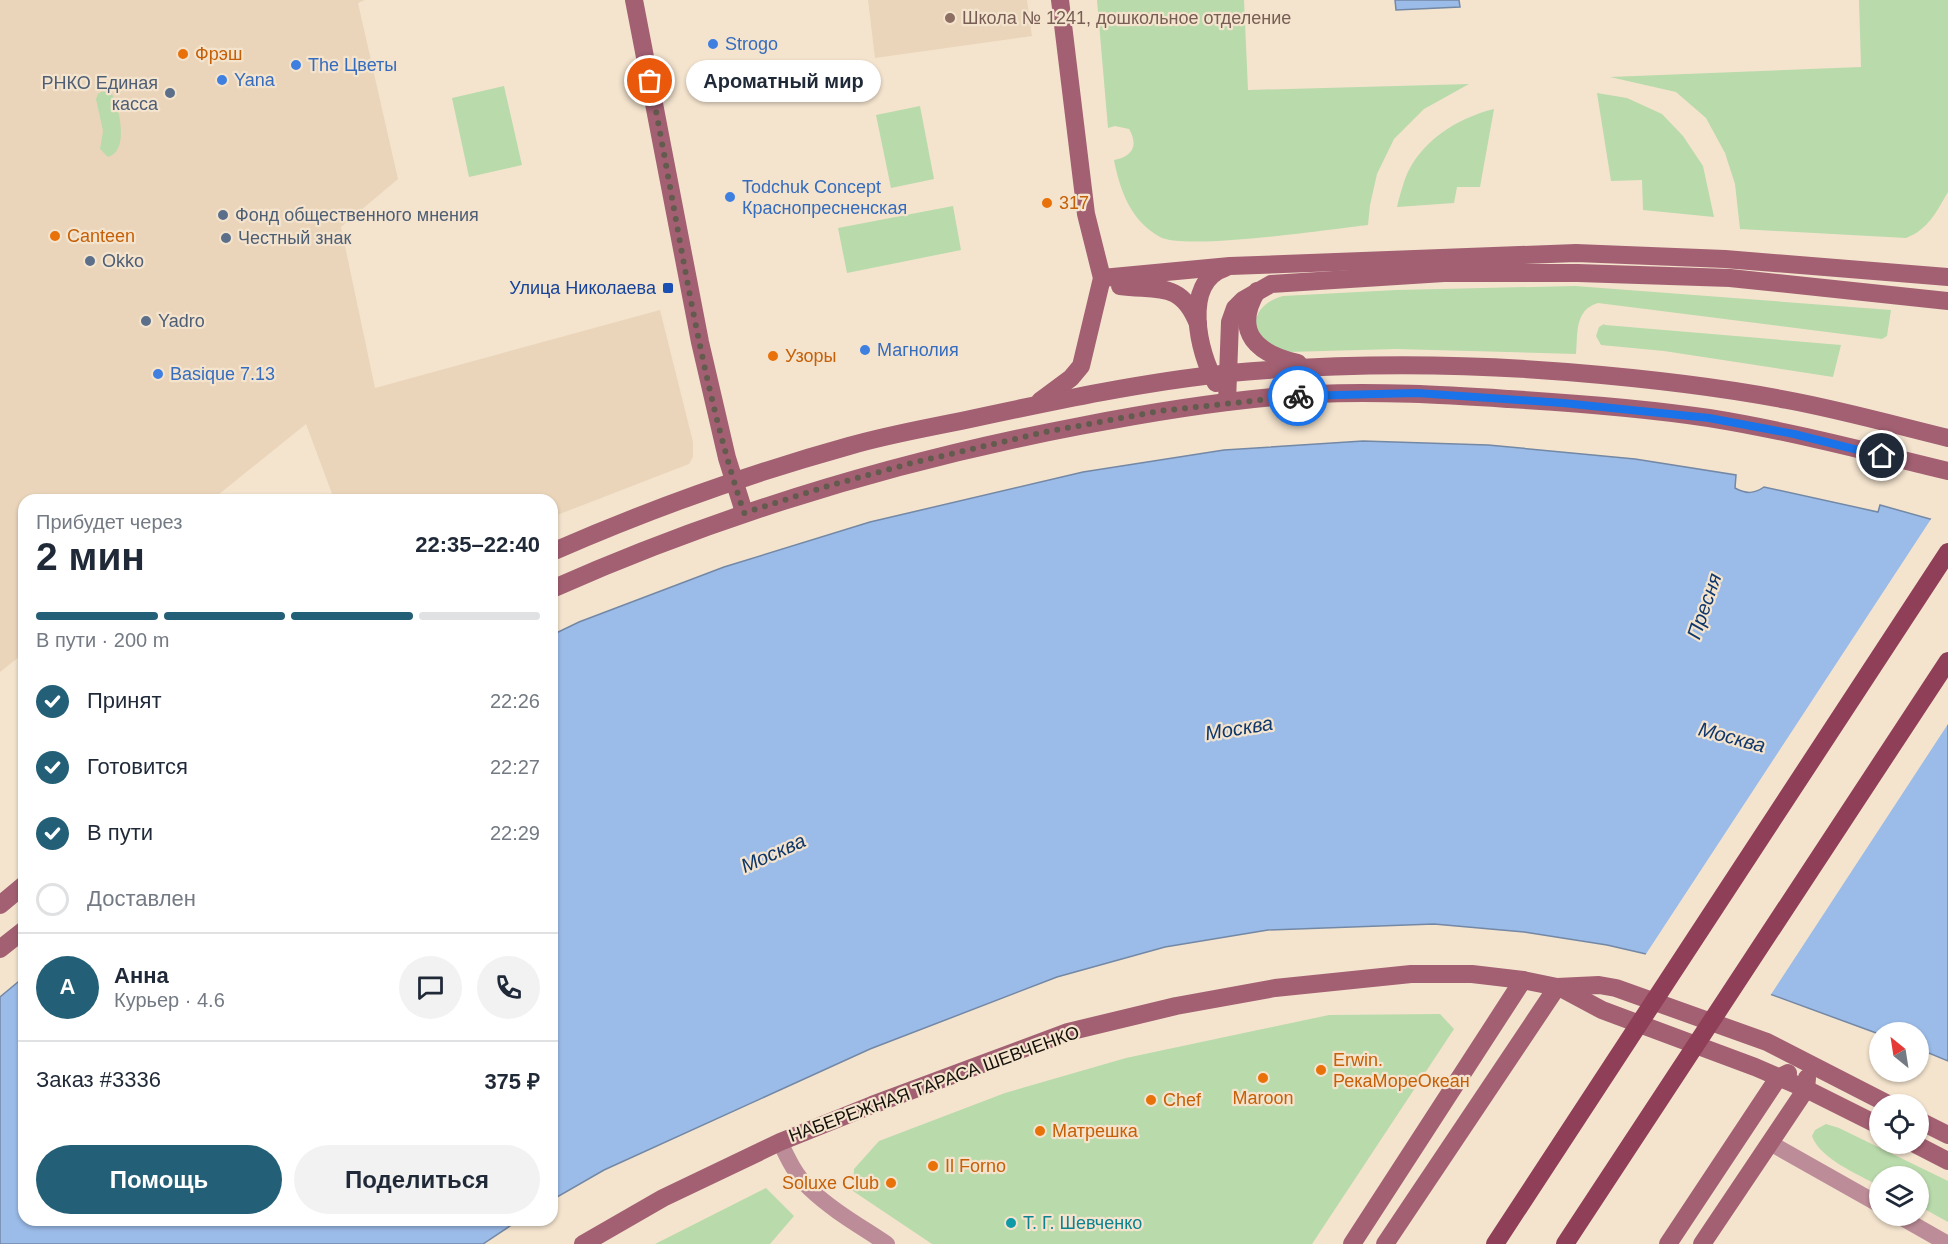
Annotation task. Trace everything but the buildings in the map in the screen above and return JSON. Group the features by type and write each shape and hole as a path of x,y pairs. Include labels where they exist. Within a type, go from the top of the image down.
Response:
{"main road":[{"path":"634,0 700,342 733,481 744,513"},
{"path":"1034,405 1057,390 1081,366 1102,278 1086,214 1060,0"},
{"path":"1102,278 1230,266 1576,253 1725,260 1948,278"},
{"path":"1882,273 1948,265"},
{"path":"1198,324 1201,289 1207,278 1230,266"},
{"path":"1227,402 1230,373 1229,340 1235,308 1258,290 1271,284 1292,281 1433,274 1578,273 1730,278 1947,301"},
{"path":"1102,278 1111,284 1171,291 1193,311 1198,324 1204,359 1227,402"},
{"path":"1258,290 1248,309 1247,323 1252,338 1260,349 1273,356 1311,367"},
{"path":"558,549 733,481 853,445 1034,405 1230,373 1311,367 1416,365 1566,372 1716,389 1789,400 1948,438"},
{"path":"558,586 744,513 828,486 964,451 1045,432 1139,415 1227,402 1314,394 1417,393 1563,403 1709,418 1794,434 1948,471"},
{"path":"1495,1244 1948,552"},
{"path":"1565,1244 1948,661"},
{"path":"0,905 18,890"},
{"path":"0,950 18,935"},
{"name":"НАБЕРЕЖНАЯ ТАРАСА ШЕВЧЕНКО","path":"583,1244 663,1198 780,1142 850,1113 1068,1032 1176,1006 1275,988 1411,974 1472,974 1557,987 1616,988 1767,1042 1869,1094"},
{"path":"1352,1244 1523,980"},
{"path":"1385,1244 1557,987"},
{"name":"НАБЕРЕЖНАЯ ТАРАСА ШЕВЧЕНКО","path":"1557,987 1602,1010 1806,1089 1869,1120"},
{"path":"1668,1244 1778,1078 1807,1061"},
{"path":"1702,1244 1806,1089 1807,1061"},
{"path":"1929,1126 1948,1135"},
{"path":"1929,1151 1948,1161"}],"street":[{"path":"780,1142 793,1169 809,1189 887,1244"},
{"path":"1770,1143 1869,1199"},
{"path":"1916,1226 1948,1244"}],"shaded area":[{"path":"0,0 365,0 358,3 398,179 341,227 375,388 660,310 693,442 693,457 689,464 558,515 558,494 332,494 306,424 219,494 18,494 18,658 0,672"},
{"name":"Школа № 1241, дошкольное отделение","path":"868,0 1027,0 1032,36 875,58"}],"green space":[{"path":"1097,0 1244,0 1248,90 1469,84 1424,109 1394,139 1377,174 1368,225 1227,240 1175,241 1160,237 1141,223 1128,204 1120,183 1114,160 1120,159 1132,150 1133,141 1129,129 1115,126 1108,128"},
{"path":"1859,0 1948,0 1948,192 1926,225 1914,235 1906,238 1740,229 1735,184 1725,153 1706,118 1676,92 1610,77 1861,67"},
{"path":"504,86 522,165 469,177 452,98"},
{"path":"103,91 112,94 121,128 119,146 115,153 108,157 100,149 103,131 96,99"},
{"path":"1597,93 1627,98 1662,114 1683,136 1703,166 1714,217 1643,210 1642,180 1611,181"},
{"path":"920,106 934,179 891,188 876,115"},
{"path":"1494,109 1480,187 1457,187 1454,203 1397,207 1411,166 1430,143 1453,125"},
{"path":"953,206 961,250 847,273 838,228"},
{"path":"1575,286 1891,310 1887,336 1882,339 1598,303 1590,306 1581,317 1576,354 1396,349 1288,352 1268,348 1258,333 1256,324 1256,318 1262,308 1272,300 1283,296 1396,290"},
{"path":"1604,324 1841,345 1833,377 1664,351 1601,345 1596,336 1599,327"},
{"path":"1440,1014 1454,1029 1312,1244 932,1244 853,1191 854,1169 879,1141 1005,1093 1126,1058 1329,1015"},
{"path":"1826,1124 1839,1128 1869,1143 1869,1154 1892,1154 1917,1166 1869,1166 1869,1181 1823,1152 1812,1136 1815,1130"},
{"path":"1929,1172 1948,1181 1948,1222 1929,1212"},
{"path":"766,1188 794,1216 770,1244 655,1244"}],"water":[{"path":"1395,0 1459,0 1460,7 1396,10"},
{"path":"1363,441 1488,445 1635,459 1736,475 1735,488 1746,492 1757,491 1764,487 1878,512 1880,505 1948,524 1948,1061 1929,1053 1929,1022 1869,1022 1869,1030 1685,963 1607,945 1524,932 1434,924 1268,930 1165,947 1057,977 870,1049 604,1170 558,1197 558,632 724,567 870,522 1083,472 1224,450"},
{"path":"18,982 18,1226 510,1226 483,1244 0,1244 0,997"}],"pier":[{"path":"1933,516 1948,521 1948,724 1770,996 1684,966 1644,957"}],"way so far":[{"path":"650,81 700,342 727,458 744,513 828,486 912,463 1045,432 1160,411 1298,396"}],"place":[{"name":"Школа № 1241, дошкольное отделение","path":"950,18"},
{"name":"Strogo","path":"713,44"},
{"name":"Фрэш","path":"183,54"},
{"name":"The Цветы","path":"296,65"},
{"name":"Yana","path":"222,80"},
{"name":"Ароматный мир","path":"650,81"},
{"name":"РНКО Единая касса","path":"170,93"},
{"name":"Todchuk Concept Краснопресненская","path":"730,197"},
{"name":"317","path":"1047,203"},
{"name":"Фонд общественного мнения","path":"223,215"},
{"name":"Canteen","path":"55,236"},
{"name":"Честный знак","path":"226,238"},
{"name":"Okko","path":"90,261"},
{"name":"Улица Николаева","path":"668,288"},
{"name":"Yadro","path":"146,321"},
{"name":"Магнолия","path":"865,350"},
{"name":"Узоры","path":"773,356"},
{"name":"Basique 7.13","path":"158,374"},
{"name":"Erwin. РекаМореОкеан","path":"1321,1070"},
{"name":"Maroon","path":"1263,1078"},
{"name":"Chef","path":"1151,1100"},
{"name":"Матрешка","path":"1040,1131"},
{"name":"Il Forno","path":"933,1166"},
{"name":"Soluxe Club","path":"891,1183"},
{"name":"Т. Г. Шевченко","path":"1011,1223"}],"route":[{"path":"1298,396 1417,393 1563,403 1709,418 1794,434 1882,456"}],"water label":[{"name":"Пресня","path":"1704,606"},
{"name":"Москва","path":"1239,728"},
{"name":"Москва","path":"1732,737"},
{"name":"Москва","path":"773,853"}]}
